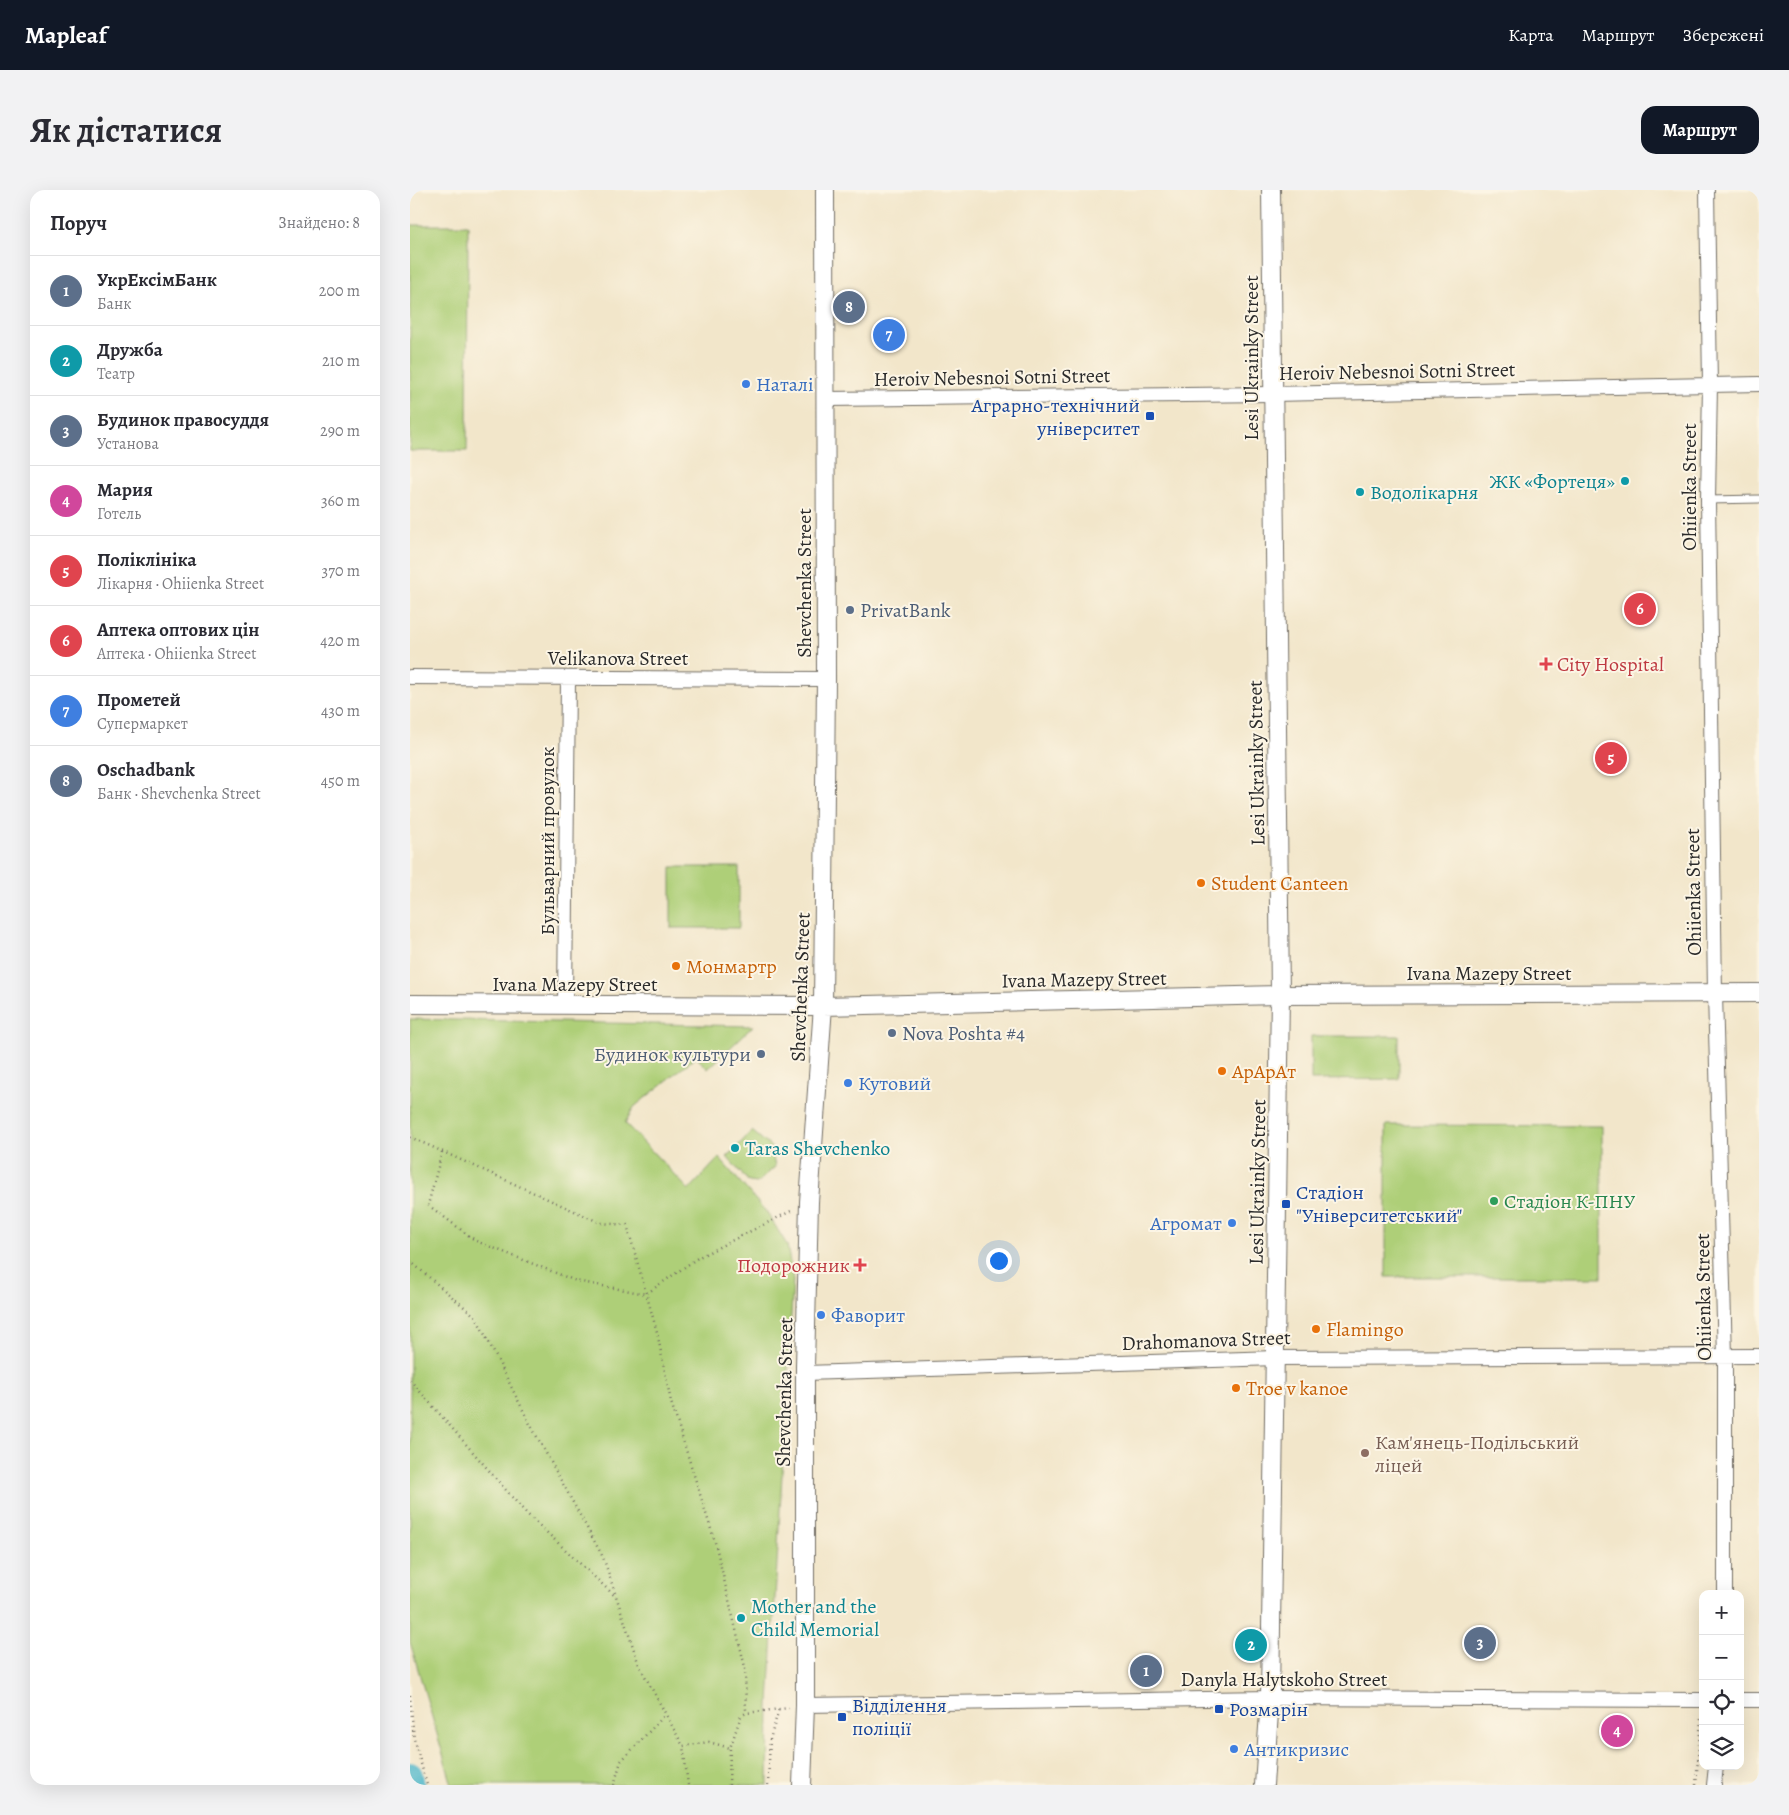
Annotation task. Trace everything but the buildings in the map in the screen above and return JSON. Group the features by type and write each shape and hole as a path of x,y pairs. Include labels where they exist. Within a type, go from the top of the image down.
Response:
{"street":[{"name":"Shevchenka Street","path":"802,1785 805,1705 804,1373 809,1202 823,1006 826,679 825,190"},
{"name":"Lesi Ukrainky Street","path":"1264,1785 1270,1698 1280,995 1271,190"},
{"name":"Ohiienka Street","path":"1707,190 1710,385 1708,500 1715,994 1724,1357 1725,1590"},
{"name":"Heroiv Nebesnoi Sotni Street","path":"826,399 1272,394 1759,384"},
{"name":"Velikanova Street","path":"410,677 826,679"},
{"name":"Бульварний провулок","path":"565,1005 568,678"},
{"name":"Ivana Mazepy Street","path":"410,1004 823,1006 1280,995 1759,993"},
{"name":"Drahomanova Street","path":"804,1373 1276,1358 1759,1356"},
{"name":"Danyla Halytskoho Street","path":"805,1705 1270,1698 1699,1700"},
{"path":"1744,1700 1759,1700"},
{"path":"1714,1785 1716,1770"}],"lane":[{"path":"1708,500 1759,499"}],"path":[{"path":"410,1137 601,1223 627,1226 657,1332 671,1402 715,1542 743,1658 746,1713"},
{"path":"442,1152 428,1205 476,1241 576,1281 646,1294 699,1257 809,1202"},
{"path":"410,1262 476,1316 530,1424 603,1557 639,1665 683,1746 688,1785"},
{"path":"410,1380 526,1513 617,1598"},
{"path":"410,1695 414,1739 427,1785"},
{"path":"729,1785 730,1748 742,1716 746,1713 805,1705"},
{"path":"768,1785 770,1739 779,1709"},
{"path":"614,1785 621,1761 665,1715"},
{"path":"1696,1785 1700,1725"},
{"path":"683,1746 708,1742 730,1748"}],"green space":[{"path":"410,225 468,225 467,451 410,451"},
{"path":"671,867 739,867 739,928 671,928"},
{"path":"410,1019 753,1026 708,1069 696,1057 634,1107 625,1123 689,1190 719,1158 768,1214 787,1245 793,1280 769,1704 768,1785 452,1785 410,1642"},
{"path":"1311,1036 1399,1036 1399,1079 1311,1080"},
{"name":"Стадіон К-ПНУ","path":"1386,1125 1602,1126 1602,1277 1386,1277"},
{"path":"752,1131 771,1147 775,1167 757,1183 749,1182 727,1157"}],"waterway":[{"path":"410,1775 412,1785"}],"place":[{"name":"Oschadbank","path":"849,307"},
{"name":"Прометей","path":"889,335"},
{"name":"Наталі","path":"746,384"},
{"name":"Аграрно-технічний університет","path":"1150,416"},
{"name":"ЖК «Фортеця»","path":"1625,481"},
{"name":"Водолікарня","path":"1360,492"},
{"name":"Аптека оптових цін","path":"1640,609"},
{"name":"PrivatBank","path":"850,610"},
{"name":"City Hospital","path":"1546,664"},
{"name":"Поліклініка","path":"1611,758"},
{"name":"Student Canteen","path":"1201,883"},
{"name":"Монмартр","path":"676,966"},
{"name":"Nova Poshta #4","path":"892,1033"},
{"name":"Будинок культури","path":"761,1054"},
{"name":"АрАрАт","path":"1222,1071"},
{"name":"Кутовий","path":"848,1083"},
{"name":"Taras Shevchenko","path":"735,1148"},
{"name":"Стадіон К-ПНУ","path":"1494,1201"},
{"name":"Стадіон \"Університетський\"","path":"1286,1204"},
{"name":"Агромат","path":"1232,1223"},
{"name":"Подорожник","path":"860,1265"},
{"name":"Фаворит","path":"821,1315"},
{"name":"Flamingo","path":"1316,1329"},
{"name":"Troe v kanoe","path":"1236,1388"},
{"name":"Кам'янець-Подільський ліцей","path":"1365,1453"},
{"name":"Mother and the Child Memorial","path":"741,1618"},
{"name":"Будинок правосуддя","path":"1480,1643"},
{"name":"Дружба","path":"1251,1645"},
{"name":"УкрЕксімБанк","path":"1146,1671"},
{"name":"Розмарін","path":"1219,1709"},
{"name":"Відділення поліції","path":"842,1717"},
{"name":"Мария","path":"1617,1731"},
{"name":"Антикризис","path":"1234,1749"}]}
